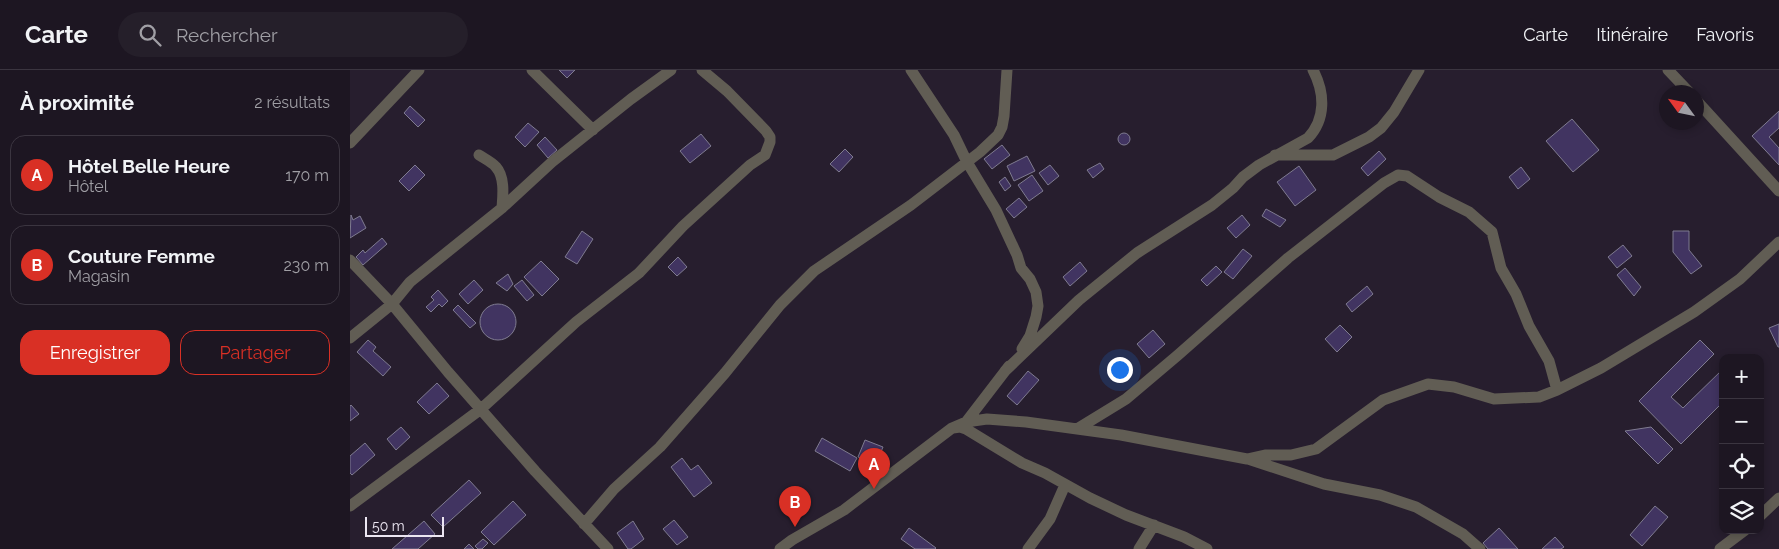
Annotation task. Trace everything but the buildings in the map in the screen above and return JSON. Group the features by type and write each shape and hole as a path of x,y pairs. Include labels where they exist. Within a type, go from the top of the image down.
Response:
{"street":[{"path":"350,144 419,70"},
{"path":"532,70 593,130"},
{"path":"350,338 392,304 410,282 502,208 552,162 631,98 671,70"},
{"path":"350,506 481,409 576,322 639,273 683,226 767,151 770,137 766,132 727,91 702,70"},
{"path":"911,70 954,135 967,162 996,210 1021,268 1030,279 1038,298 1038,306 1030,336 966,422"},
{"path":"584,524 614,489 660,447 780,305 814,270 892,219 967,162 998,135 1002,127 1008,70"},
{"path":"1005,371 1107,276 1137,253 1212,205 1243,177 1276,155 1308,138 1319,123 1323,98 1314,70"},
{"path":"1276,155 1333,155 1369,137 1381,128 1394,112 1419,70"},
{"path":"1668,70 1682,85"},
{"path":"1704,109 1779,190"},
{"path":"479,155 493,164 501,175 502,208"},
{"path":"1076,429 1126,398 1288,258 1384,183 1398,175 1406,176 1418,182 1439,197 1469,212 1492,232 1501,268 1516,294 1529,326 1549,361 1557,390"},
{"path":"1247,459 1265,455 1291,455 1316,449 1383,400 1428,384 1454,387 1494,399 1539,396 1557,390 1601,368 1694,312 1740,279 1779,242"},
{"path":"350,260 392,304 448,372 608,549"},
{"path":"780,549 844,510 952,428 966,422 987,419 1120,435 1247,459 1324,484 1380,495 1416,507 1462,534 1480,549"},
{"path":"952,428 960,426 1022,463 1045,473 1065,485 1126,515 1184,537 1207,549"},
{"path":"1028,549 1050,518 1065,485"},
{"path":"1764,512 1779,498"},
{"path":"1139,549 1154,525"},
{"path":"1720,549 1740,534"}],"place":[{"name":"Hôtel Belle Heure","path":"874,489"},
{"name":"Couture Femme","path":"795,527"}]}
